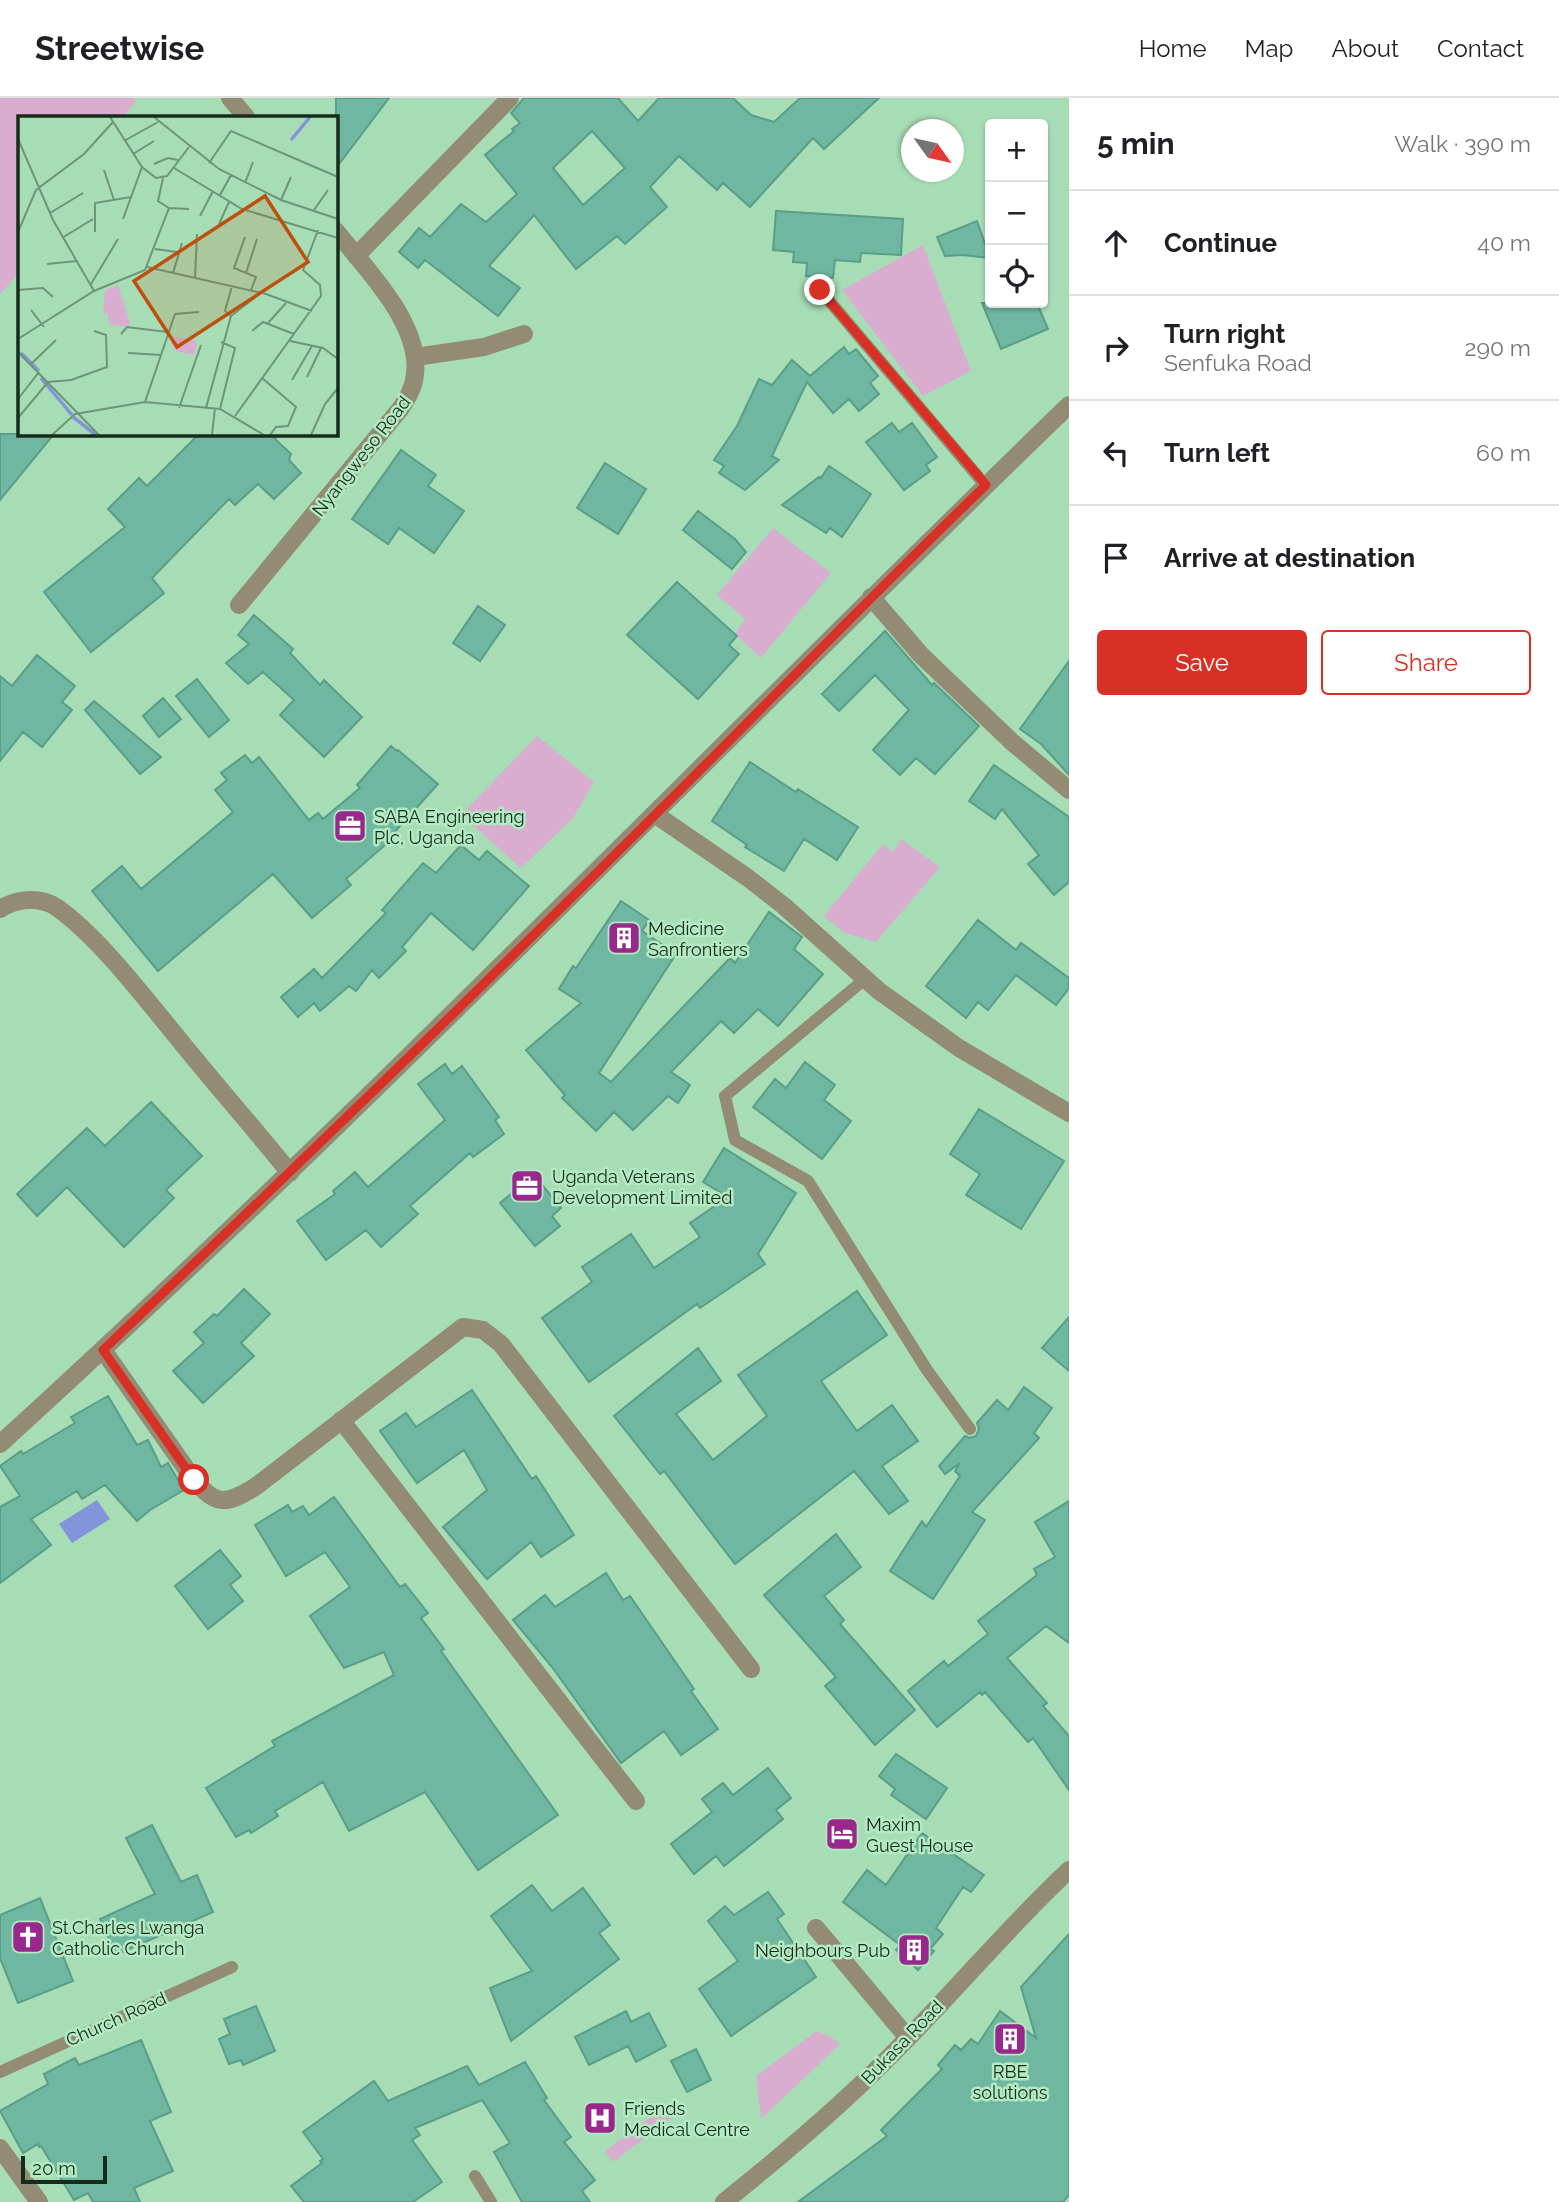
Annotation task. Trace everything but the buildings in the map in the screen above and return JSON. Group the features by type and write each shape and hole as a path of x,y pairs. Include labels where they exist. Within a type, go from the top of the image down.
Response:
{"street":[{"path":"356,256 510,98"},
{"name":"Nyangweso Road","path":"239,605 401,408 412,391 415,357 401,318 374,278 338,234"},
{"path":"415,357 484,348 524,334"},
{"path":"0,1444 290,1173 656,815 871,597 1069,405"},
{"path":"871,597 921,655 1011,741 1069,790"},
{"path":"656,815 785,906 865,979 959,1048 1069,1113"},
{"path":"0,909 21,901 40,900 55,907 90,937 143,995 290,1173"},
{"path":"103,1350 194,1480 207,1495 221,1502 236,1499 255,1487 463,1327 483,1330 501,1344 751,1670"},
{"path":"341,1420 636,1801"},
{"name":"Bukasa Road","path":"724,2202 840,2105 908,2038 1025,1911 1069,1870"},
{"path":"816,1928 908,2038"},
{"path":"0,2148 39,2202"}],"lane":[{"path":"820,290 986,485"},
{"path":"865,979 725,1096 735,1140 808,1181 927,1370 970,1429"},
{"name":"Church Road","path":"0,2072 232,1967"},
{"path":"475,2176 491,2202"}],"shaded area":[{"path":"0,98 133,98 136,101 124,116 18,116 18,274 0,294"},
{"path":"923,245 971,371 923,396 842,290"},
{"path":"773,528 831,573 761,658 735,634 745,619 717,595"},
{"path":"537,736 594,782 573,818 521,868 461,815"},
{"path":"901,839 940,867 876,942 845,933 824,916 883,844 893,852"},
{"path":"817,2031 840,2044 761,2119 756,2076"},
{"path":"673,2100 682,2110 613,2162 605,2151"}],"water":[{"path":"97,1500 110,1519 72,1543 59,1524"}],"place":[{"name":"SABA Engineering Plc, Uganda","path":"350,826"},
{"name":"Medicine Sanfrontiers","path":"624,938"},
{"name":"Uganda Veterans Development Limited","path":"527,1186"},
{"name":"Maxim Guest House","path":"842,1834"},
{"name":"St.Charles Lwanga Catholic Church","path":"28,1937"},
{"name":"Neighbours Pub","path":"914,1950"},
{"name":"RBE solutions","path":"1010,2039"},
{"name":"Friends Medical Centre","path":"600,2118"}],"route":[{"path":"194,1480 103,1350 290,1173 656,815 892,576 986,485 820,290"}]}
